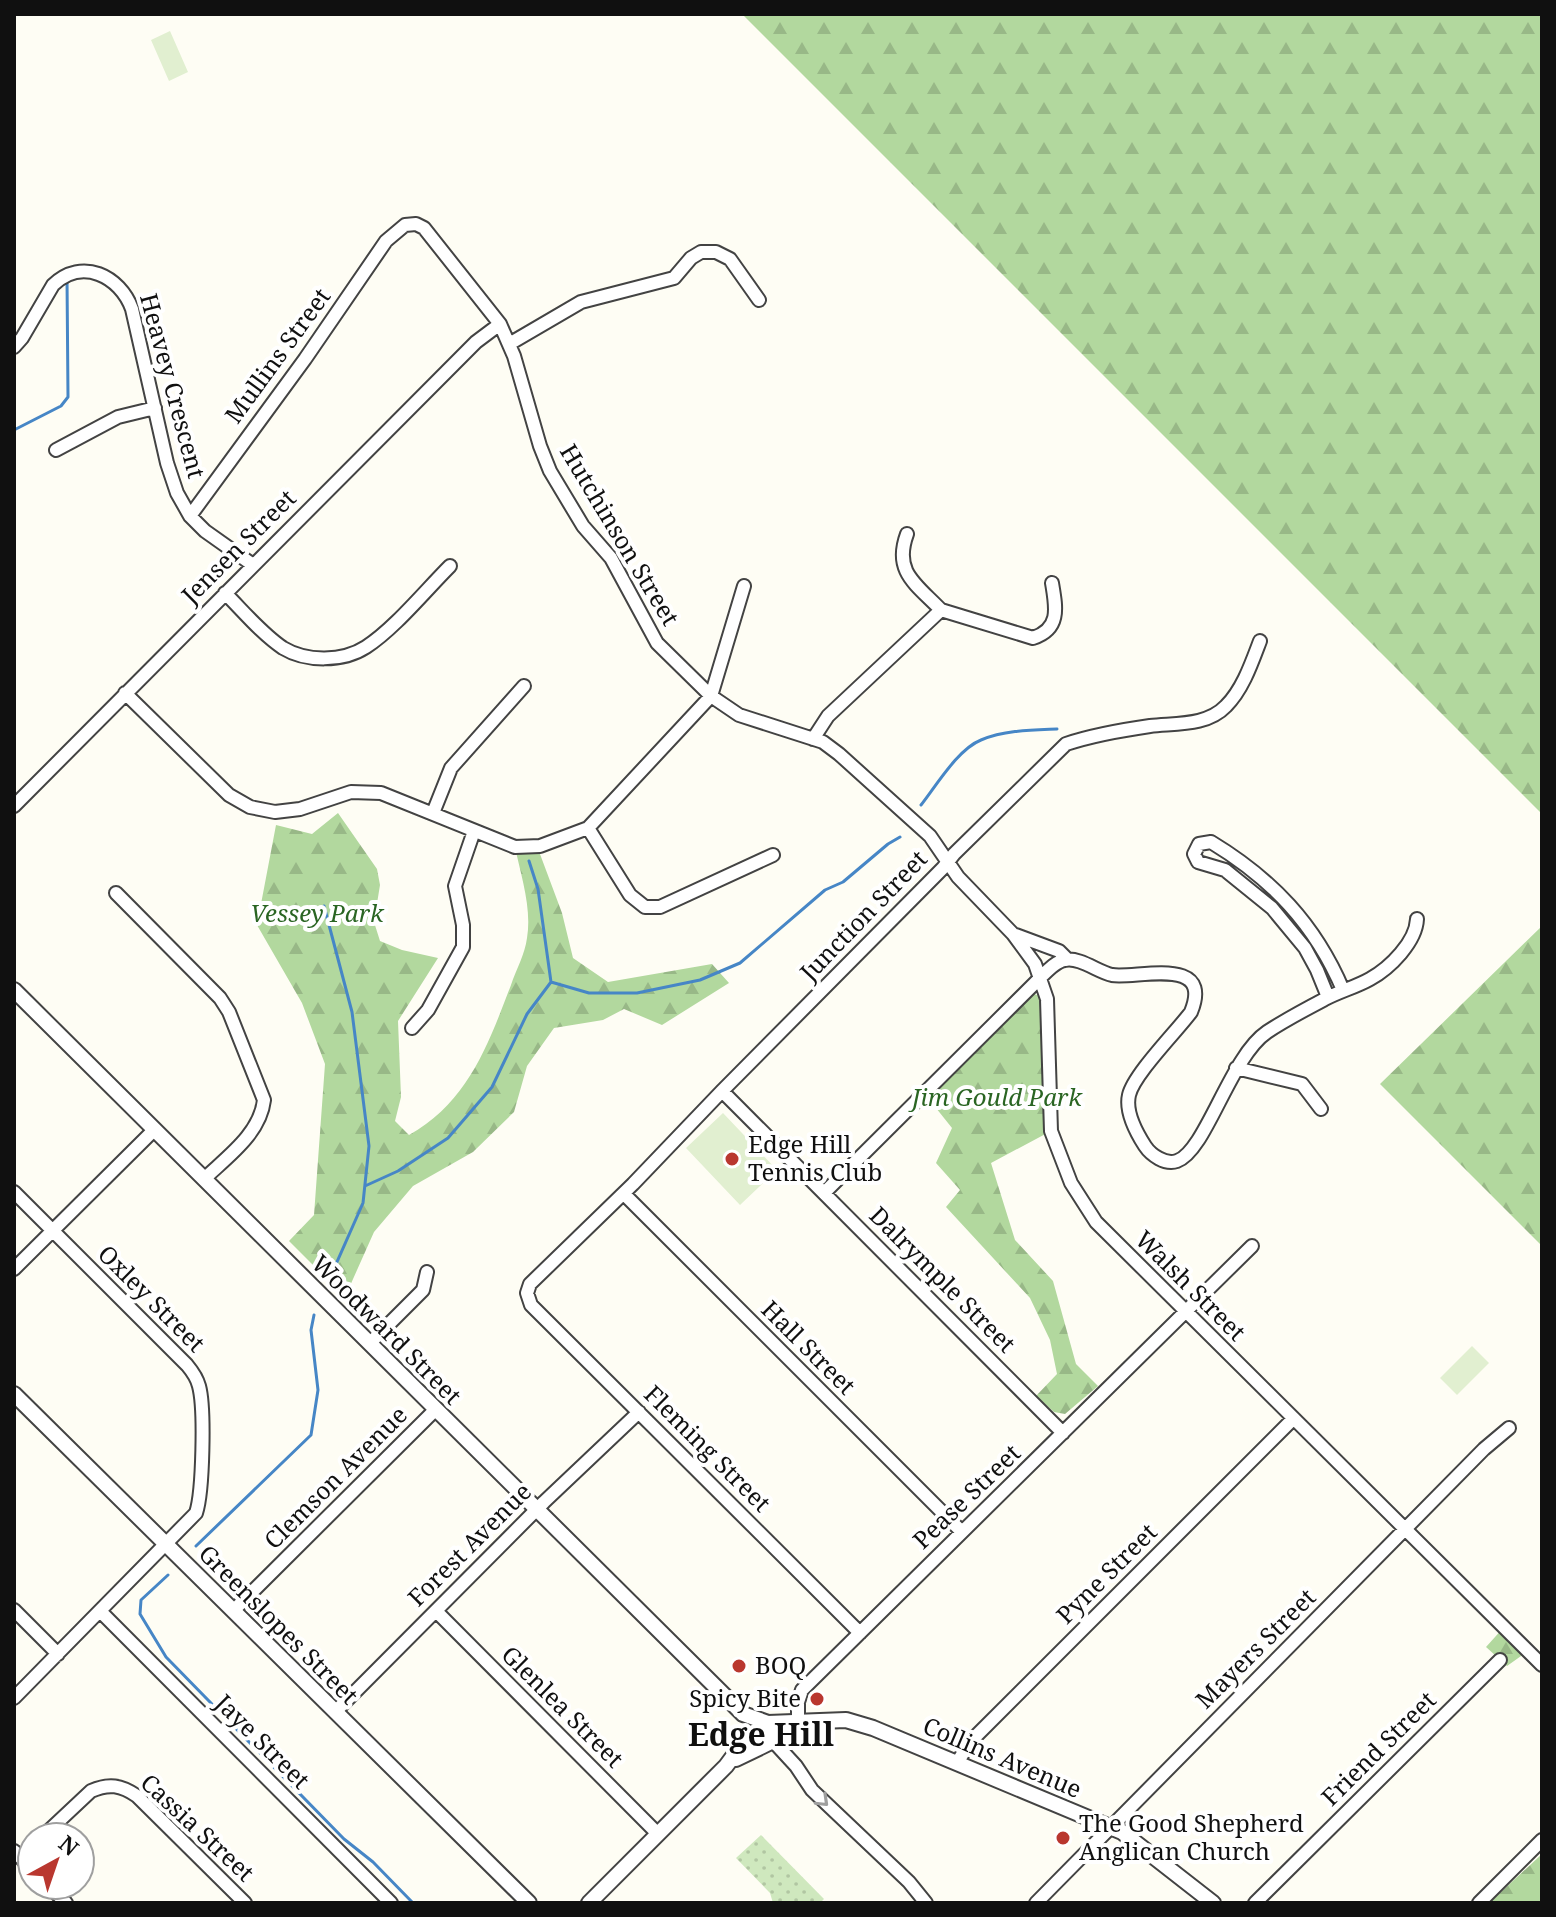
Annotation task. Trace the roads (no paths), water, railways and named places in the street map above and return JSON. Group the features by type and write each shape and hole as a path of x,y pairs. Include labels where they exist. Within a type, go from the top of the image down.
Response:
{"street":[{"name":"Hutchinson Street","path":"405,225 416,224 424,228 500,324 550,471 583,526 611,558 657,643 711,696 747,719 823,742 839,754 930,836 948,862"},
{"name":"Mullins Street","path":"190,516 305,359 386,241 405,225"},
{"path":"509,344 581,302 674,278 691,258 701,252 721,253 730,259 759,300"},
{"name":"Heavey Crescent","path":"14,347 59,279 78,272 103,276 122,287 128,298 177,493 190,516 219,542 253,565"},
{"name":"Jensen Street","path":"14,806 476,342 500,324"},
{"path":"56,450 118,417 155,408"},
{"path":"907,534 901,555 903,568 941,610 1033,638 1047,632 1055,619 1052,583"},
{"path":"225,593 286,649 312,658 341,657 374,641 450,566"},
{"path":"125,693 229,795 250,807 287,812 351,792 365,791 395,797 515,847 540,846 588,828 711,696 744,586"},
{"path":"813,739 828,716 941,610"},
{"name":"Junction Street","path":"527,1293 534,1278 624,1194 1066,744 1150,727 1196,722 1225,708 1235,695 1260,641"},
{"path":"433,813 451,768 524,686"},
{"path":"588,828 630,895 645,907 660,907 773,855"},
{"path":"412,1028 428,1010 463,947 463,925 455,886 474,831"},
{"path":"1328,997 1317,970 1289,927 1229,873 1198,862 1194,854 1199,844 1211,842 1231,854 1284,897 1302,917 1323,949 1343,990"},
{"name":"Walsh Street","path":"948,862 968,889 1013,934 1028,953 1040,978 1047,999 1051,1131 1071,1183 1096,1222 1542,1665"},
{"path":"116,893 220,998 229,1012 261,1090 264,1100 259,1122 204,1179"},
{"path":"1013,934 1059,951 1067,959 1113,975 1168,972 1185,978 1194,988 1195,1003 1191,1012 1136,1079 1129,1093 1134,1124 1145,1146 1156,1157 1170,1162 1190,1151 1236,1068 1264,1034 1328,997 1373,978 1402,952 1414,934 1417,919"},
{"path":"824,1193 1040,978 1067,959"},
{"name":"Woodward Street","path":"14,990 728,1701 748,1717 764,1722"},
{"path":"1236,1068 1302,1084 1321,1109"},
{"name":"Dalrymple Street","path":"722,1091 1063,1433"},
{"path":"14,1269 154,1130"},
{"name":"Oxley Street","path":"14,1192 187,1365 200,1388 199,1504 191,1521 14,1698"},
{"name":"Hall Street","path":"624,1194 962,1532"},
{"name":"Pease Street","path":"798,1720 802,1690 1252,1246"},
{"path":"370,1343 423,1290 427,1272"},
{"name":"Fleming Street","path":"527,1293 531,1305 860,1633"},
{"name":"Greenslopes Street","path":"14,1394 335,1712 522,1903"},
{"name":"Clemson Avenue","path":"233,1611 436,1409"},
{"name":"Forest Avenue","path":"335,1712 639,1412"},
{"name":"Pyne Street","path":"957,1763 970,1742 1293,1419"},
{"name":"Mayers Street","path":"1036,1903 1491,1442 1509,1428"},
{"path":"14,1610 58,1654"},
{"name":"Glenlea Street","path":"436,1611 658,1834"},
{"name":"Jaye Street","path":"101,1612 391,1903"},
{"name":"Friend Street","path":"1255,1903 1500,1660"},
{"name":"Woodward Street","path":"728,1701 752,1738"},
{"path":"752,1738 766,1747 798,1720"},
{"path":"591,1902 752,1738 752,1725 764,1722 774,1729 774,1739 812,1790 909,1882 926,1903"},
{"name":"Collins Avenue","path":"764,1722 860,1722 1111,1827 1137,1843 1213,1903"},
{"name":"Cassia Street","path":"59,1821 91,1791 101,1786 124,1788 137,1796 245,1903"},
{"path":"1479,1903 1542,1840"},
{"name":"Greenslopes Street","path":"511,1889 529,1903"}],"waterway":[{"path":"14,430 61,406 68,397 67,278"},
{"path":"921,805 956,760 972,745 1009,732 1057,729"},
{"path":"551,982 589,993 637,993 700,980 740,963 825,890 843,882 900,837"},
{"path":"365,1186 398,1171 448,1138 492,1087 527,1014 551,982 538,889 529,861"},
{"path":"324,906 352,1012 369,1146 363,1203 329,1280"},
{"path":"196,1546 311,1435 318,1390 311,1330 314,1315"},
{"path":"168,1575 141,1600 140,1614 166,1657 344,1839 373,1862 413,1903"}],"place":[{"name":"Edge Hill Tennis Club","path":"732,1159"},
{"name":"BOQ","path":"739,1666"},
{"name":"Spicy Bite","path":"817,1699"},
{"name":"The Good Shepherd Anglican Church","path":"1063,1838"}],"district":[{"name":"Edge Hill","path":"761,1735"}],"park label":[{"name":"Vessey Park","path":"317,914"},
{"name":"Jim Gould Park","path":"997,1098"}]}
